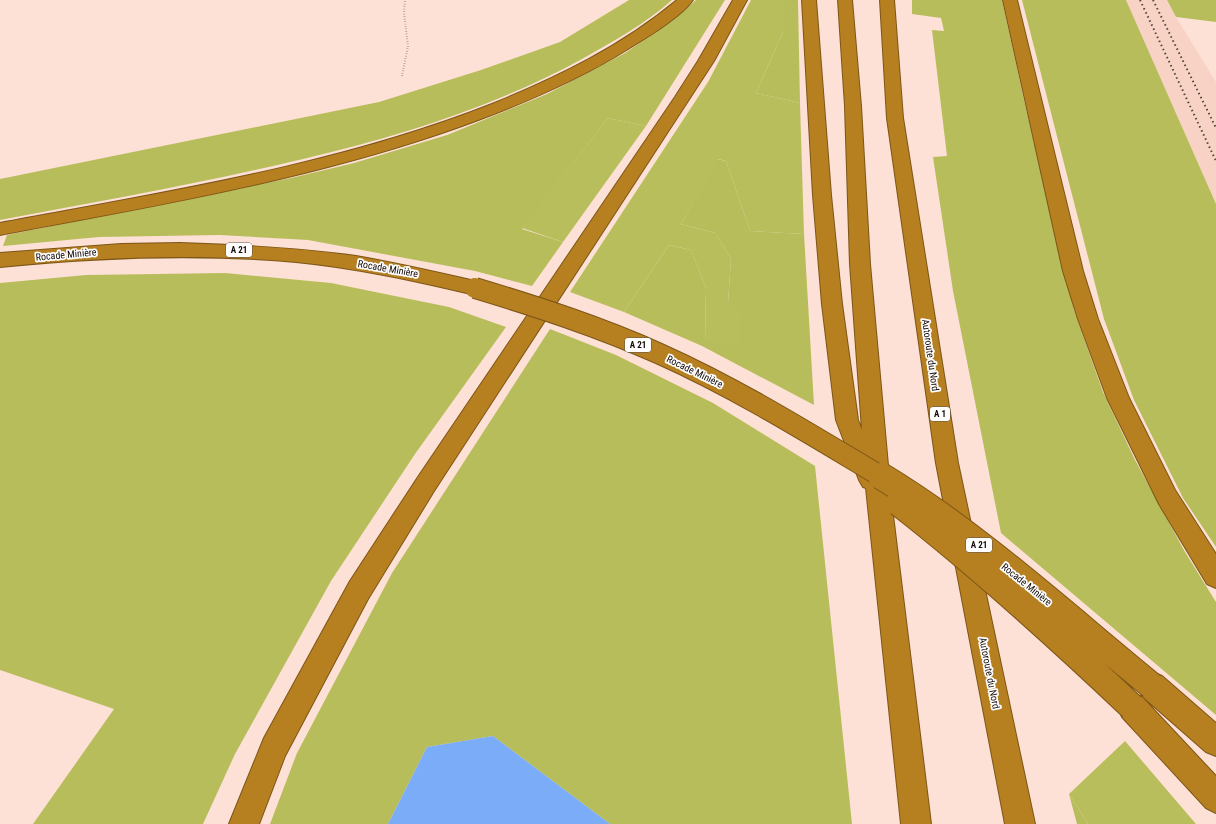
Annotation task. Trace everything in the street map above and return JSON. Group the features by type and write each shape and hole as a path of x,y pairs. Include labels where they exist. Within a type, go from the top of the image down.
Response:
{"highway":[{"path":"0,229 202,190 322,163 406,140 500,107 582,69 638,36 686,0"},
{"path":"244,824 274,748 359,590 426,484 683,97 706,61 740,0"},
{"path":"809,0 822,195 847,420 879,499"},
{"path":"845,0 853,106 860,264 879,499 916,824"},
{"name":"Autoroute du Nord","path":"887,0 895,118 947,463 1020,824"},
{"path":"1010,0 1074,272 1088,319 1118,398 1167,497 1216,576"},
{"name":"Rocade Minière","path":"0,260 82,252 136,249 250,251 296,254 382,266 475,288 549,310 639,345 704,375 792,424 913,496 973,540 1152,686 1216,742"},
{"path":"792,424 904,507 1010,593 1061,638 1132,707 1216,798"}],"path":[{"path":"402,76 408,46 404,13 405,0"}],"shaded area":[{"path":"1126,0 1167,0 1216,82 1216,204"}],"green space":[{"path":"629,0 672,0 640,24 582,59 515,92 481,106 411,130 339,150 265,168 0,220 0,179 379,102 481,70 560,42"},
{"path":"696,0 725,0 646,126 608,118 522,229 563,242 532,286 475,271 308,240 220,235 99,237 3,246 7,235 291,178 354,163 447,135 547,94 625,53 672,21"},
{"path":"751,0 783,0 783,32 756,93 800,103 804,234 750,231 726,161 718,159 681,224 715,233 731,258 728,303 741,312 740,345 705,341 706,288 691,250 669,245 624,312 570,292 708,82"},
{"path":"783,0 798,0 800,103 756,93 783,32"},
{"path":"912,0 1002,0 1074,310 1103,392 1135,460 1185,552 1216,602 1216,715 1001,533 953,291 933,157 947,156 932,30 944,31 941,18 912,14"},
{"path":"1022,0 1126,0 1216,204 1216,547 1183,498 1134,400 1104,319"},
{"path":"1167,0 1216,0 1216,22 1176,17"},
{"path":"608,118 646,126 563,242 522,228"},
{"path":"717,159 726,161 750,231 804,234 814,405 702,346 624,312 669,245 691,250 706,288 705,341 728,303 731,258 715,233 681,224"},
{"path":"225,273 331,283 449,307 506,327 415,454 331,581 235,754 203,824 33,824 114,709 0,670 0,283 86,275"},
{"path":"550,329 616,355 713,403 815,466 852,824 610,824 493,736 427,747 388,824 270,824 297,753 392,573"},
{"path":"1125,741 1196,824 1088,824 1069,794"},
{"path":"1069,794 1088,824 1077,824"}],"water":[{"path":"493,736 610,824 388,824 427,747"}],"railway":[{"path":"1140,0 1216,161"},
{"path":"1153,0 1216,128"}]}
